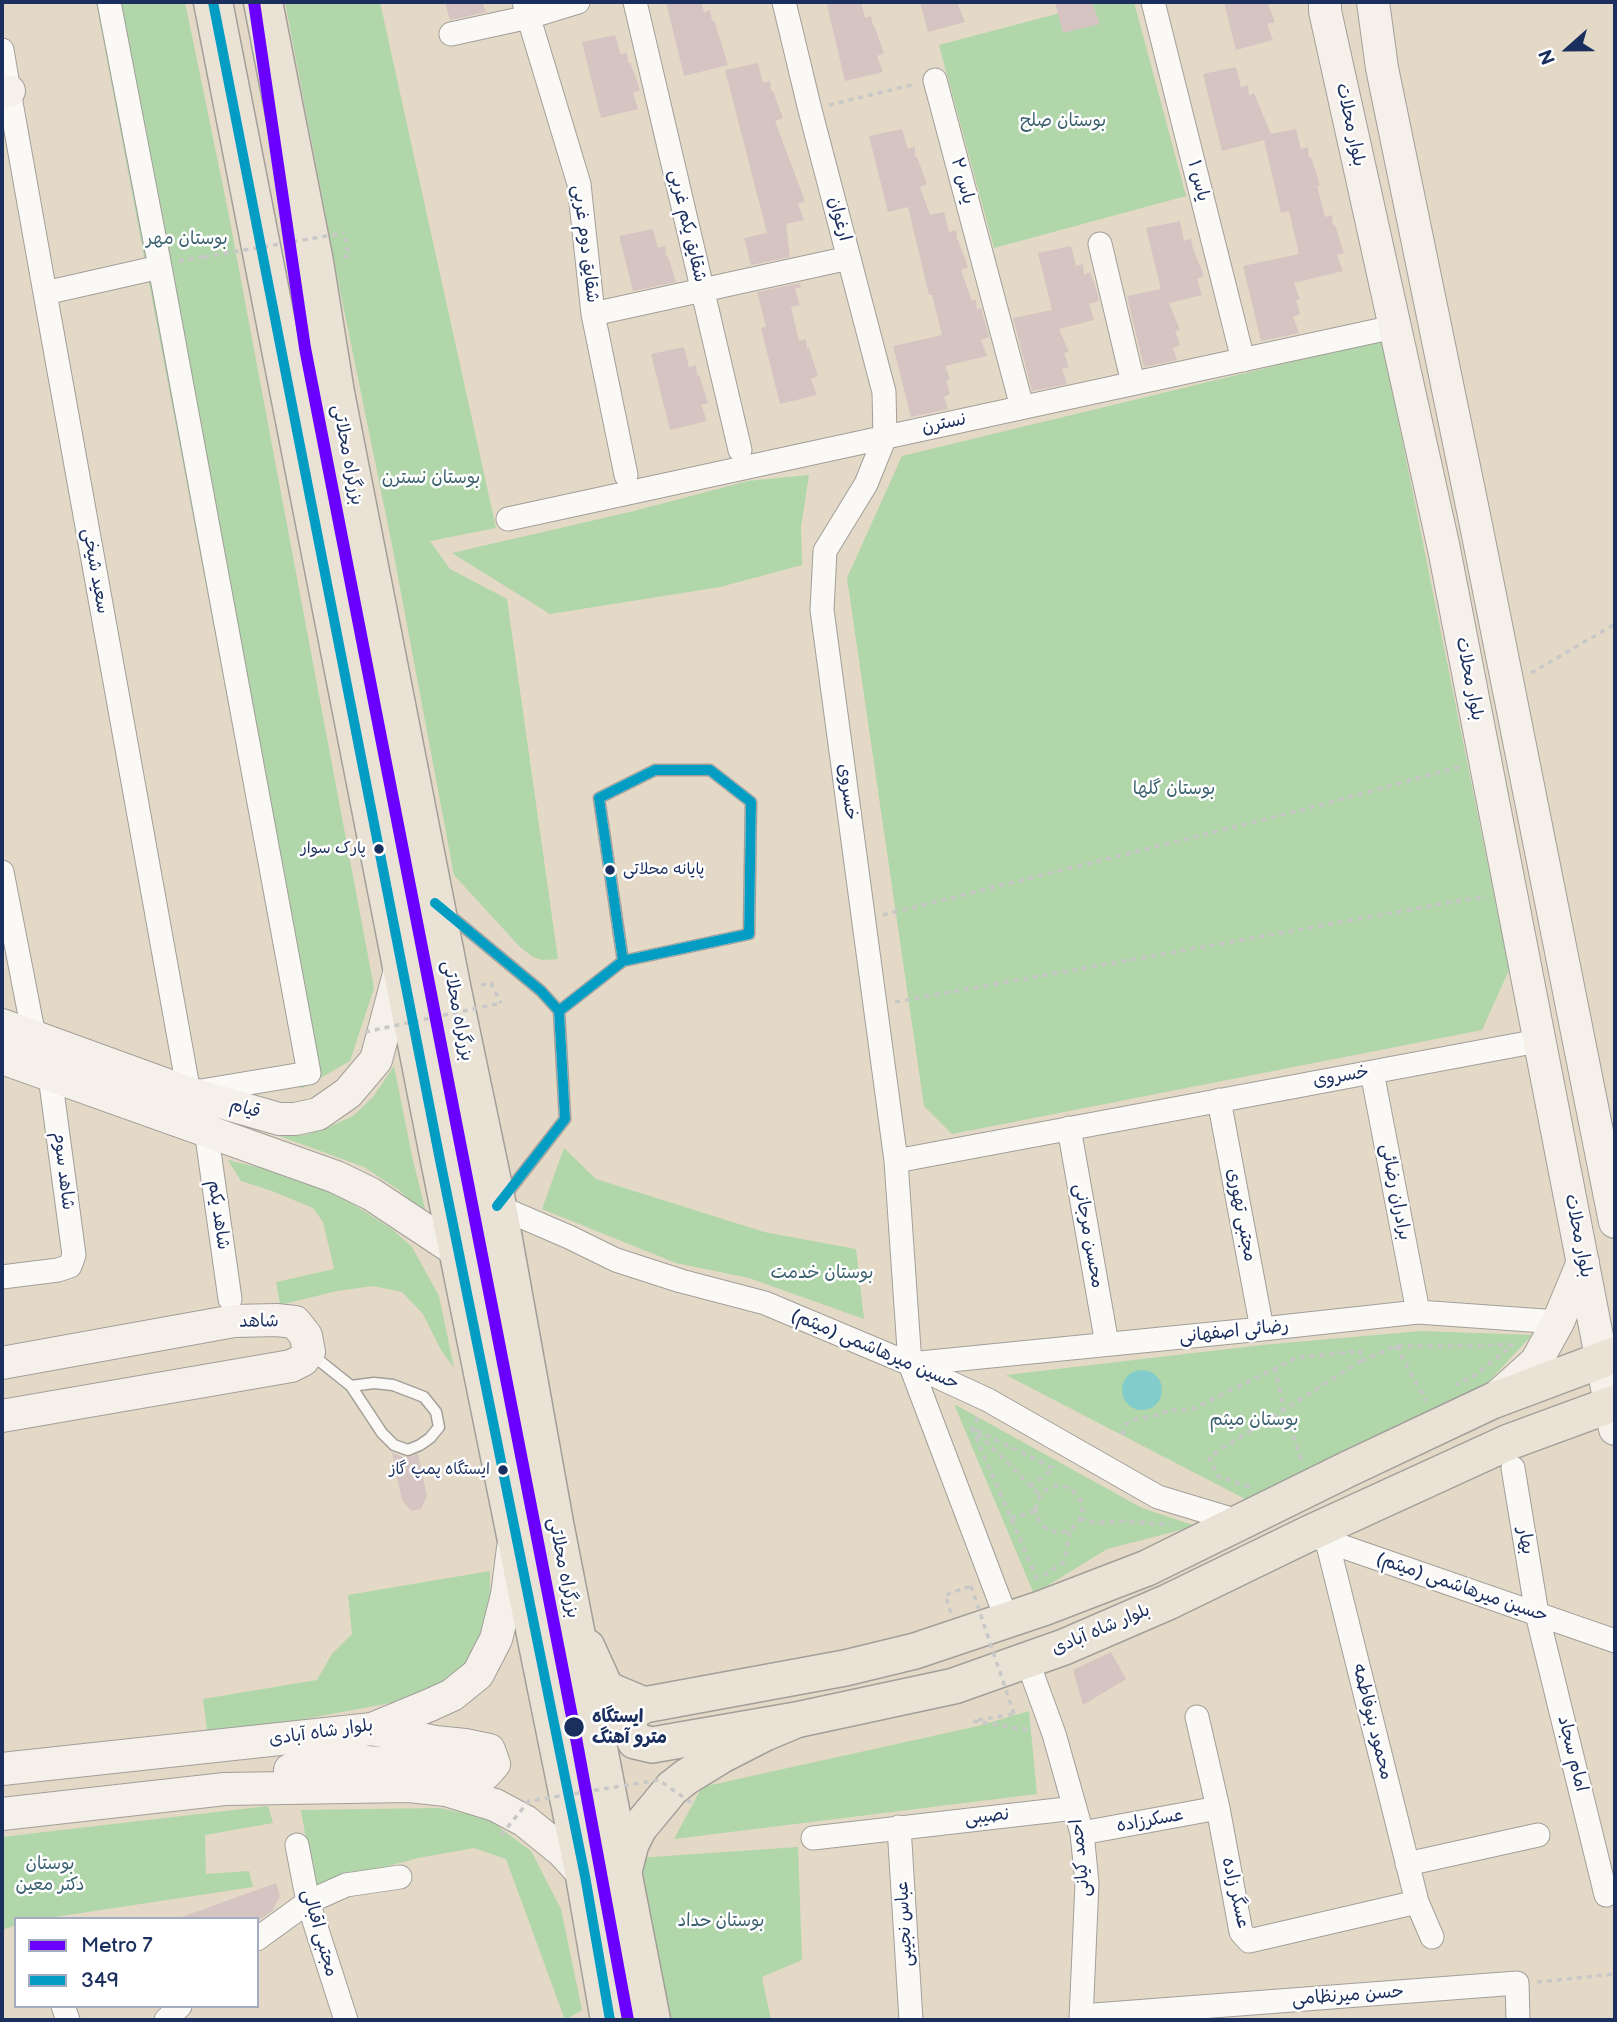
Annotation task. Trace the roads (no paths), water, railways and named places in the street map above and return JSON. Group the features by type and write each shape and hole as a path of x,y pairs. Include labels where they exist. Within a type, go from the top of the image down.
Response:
{"highway":[{"path":"213,2 585,1876 610,2020"},
{"name":"بزرگراه محلاتی","path":"263,2 314,262 335,393 363,539 497,1206 571,1611 651,2020"},
{"path":"292,400 311,418 324,415 335,393"},
{"path":"320,542 334,518 347,517 363,539"}],"main road":[{"name":"بلوار محلات","path":"1325,2 1444,549 1583,1262 1609,1357 1614,1412"},
{"name":"بلوار محلات","path":"1373,2 1382,68 1615,1222"},
{"name":"قیام","path":"2,1025 188,1093 279,1119 295,1119 318,1114 348,1093 376,1060 402,961"},
{"name":"قیام","path":"2,1058 348,1182 371,1194 460,1253"},
{"path":"217,1134 237,1131 240,1108"},
{"path":"1492,1401 1536,1362 1558,1322 1583,1262"},
{"name":"شاهد","path":"2,1363 234,1321 295,1322 306,1336 309,1352"},
{"path":"2,1416 290,1366 303,1360 309,1352"},
{"path":"796,1720 652,1745 635,1741 628,1726 632,1713 644,1705 845,1668 915,1651 1147,1568 1492,1401 1609,1357"},
{"name":"بلوار شاه آبادی","path":"623,1875 631,1844 639,1828 672,1788 722,1755 765,1733 796,1720 954,1686 1064,1647 1318,1538 1509,1442 1614,1412"},
{"name":"بلوار شاه آبادی","path":"2,1769 372,1729 452,1695 478,1674 496,1639 507,1595 515,1530"},
{"path":"571,1611 606,1689 644,1705"},
{"path":"225,1788 300,1768 366,1762 485,1774 494,1764 489,1750 372,1729"},
{"path":"2,1814 225,1788 409,1786 446,1790 495,1805 525,1821 562,1850 585,1876"}],"street":[{"path":"109,2 170,264 309,1073 188,1093"},
{"path":"451,34 526,9 578,2"},
{"name":"شقایق یکم غربی","path":"635,2 740,450"},
{"name":"ارغوان","path":"784,2 884,392 885,437"},
{"name":"یاس ۱","path":"1153,2 1243,359"},
{"name":"شقایق دوم غربی","path":"526,9 579,184 593,314 626,475"},
{"name":"سعید شیخی","path":"2,50 5,92 45,293 188,1093"},
{"name":"یاس ۲","path":"934,80 1022,407"},
{"path":"1100,244 1133,383"},
{"path":"593,314 849,258"},
{"path":"45,293 170,264"},
{"name":"نسترن","path":"508,519 1380,330"},
{"name":"خسروی","path":"885,437 866,484 825,551 822,610 896,1161 911,1364 1007,1620"},
{"path":"2,872 34,1036"},
{"name":"خسروی","path":"896,1161 1538,1041"},
{"name":"برادران رضائی","path":"1372,1072 1418,1312"},
{"name":"شاهد سوم","path":"2,1277 58,1270 70,1266 74,1255 50,1076"},
{"name":"مجتبی تهوری","path":"1219,1100 1262,1329"},
{"name":"محسن مرجانی","path":"1069,1128 1107,1344"},
{"name":"شاهد یکم","path":"217,1134 230,1299"},
{"name":"حسین میرهاشمی (میثم)","path":"497,1206 616,1260 681,1281 765,1303 911,1364 988,1400 1158,1497 1241,1522"},
{"name":"رضائی اصفهانی","path":"911,1364 1418,1312 1558,1322"},
{"name":"بهار","path":"1513,1468 1538,1614"},
{"name":"حسین میرهاشمی (میثم)","path":"1318,1538 1615,1641"},
{"name":"محمود بنوفاطمه","path":"1318,1538 1416,1902 1432,1937"},
{"name":"امام سجاد","path":"1538,1614 1606,1895"},
{"name":"احمد کیانی","path":"1027,1660 1054,1734 1082,1833 1087,1883 1081,2018"},
{"name":"عسگر زاده","path":"1196,1717 1218,1808 1241,1932 1250,1941 1416,1902"},
{"name":"نصیبی","path":"813,1838 1075,1808"},
{"name":"عسکرزاده","path":"1082,1833 1218,1808"},
{"name":"عباس نجیبی","path":"899,1827 911,2020"},
{"path":"1407,1864 1538,1835"},
{"name":"مجتبی اقبالی","path":"296,1845 308,1902 346,2020"},
{"path":"259,1938 308,1902 346,1885 400,1877"},
{"name":"حسن میرنظامی","path":"1081,2018 1517,1983 1518,2020"}],"lane":[{"path":"559,1011 623,961 749,934 751,802 710,770 655,770 599,797 623,961"},
{"path":"435,903 541,991 559,1011 565,1119 497,1206"},
{"path":"309,1352 351,1386 382,1433 394,1445 408,1450 420,1445 439,1427 436,1412 424,1397 393,1385 374,1383 351,1386"}],"water":[{"path":"1142,1370 1150,1371 1156,1376 1161,1382 1161,1398 1156,1404 1150,1409 1142,1410 1134,1409 1128,1404 1123,1398 1122,1390 1123,1382 1128,1376 1134,1371"}],"metro line":[{"name":"7","path":"254,2 305,348 574,1727 628,2020"}],"place":[{"name":"پارک سوار","path":"379,849"},
{"name":"پایانه محلاتی","path":"610,870"},
{"name":"ایستگاه پمپ گاز","path":"503,1470"},
{"name":"ایستگاه مترو آهنگ","path":"574,1727"}],"park label":[{"name":"بوستان صلح","path":"1063,121"},
{"name":"بوستان مهر","path":"187,239"},
{"name":"بوستان نسترن","path":"431,478"},
{"name":"بوستان گلها","path":"1174,789"},
{"name":"بوستان خدمت","path":"822,1273"},
{"name":"بوستان میثم","path":"1254,1420"},
{"name":"بوستان دکتر معین","path":"50,1874"},
{"name":"بوستان حداد","path":"721,1921"}]}
